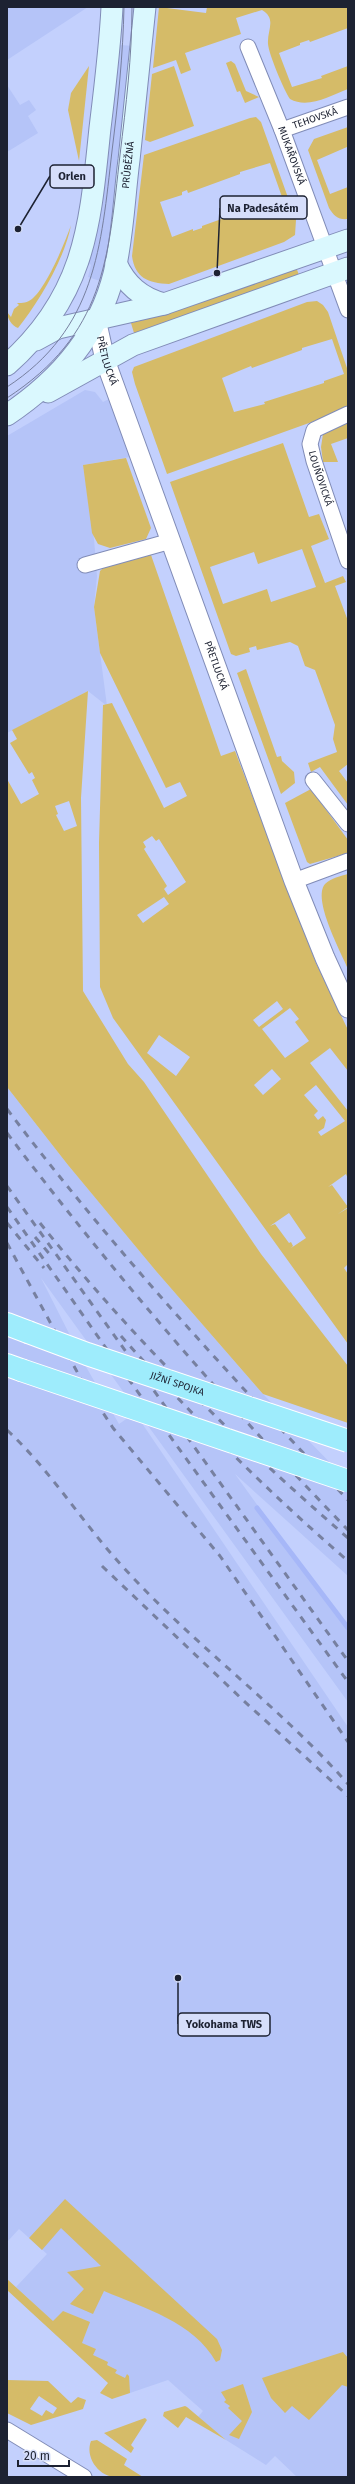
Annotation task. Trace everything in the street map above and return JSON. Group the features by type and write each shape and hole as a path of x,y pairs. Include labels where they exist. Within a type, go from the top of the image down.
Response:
{"highway":[{"name":"JIŽNÍ SPOJKA","path":"7,1324 87,1354 348,1441"},
{"path":"7,1365 172,1423 348,1481"}],"main road":[{"path":"7,365 27,346 55,309 72,278 90,222 112,7"},
{"name":"PRŮBĚŽNÁ","path":"12,412 65,366 108,292 116,263 145,7"},
{"path":"27,346 58,328 87,326 164,304 348,240"},
{"path":"116,263 132,288 144,298 164,304"},
{"path":"12,412 133,345 341,271"},
{"path":"72,278 70,300 87,326 105,360"}],"street":[{"name":"MUKAŘOVSKÁ","path":"248,47 282,130 325,248 341,271 348,310"},
{"name":"TEHOVSKÁ","path":"282,130 348,107"},
{"name":"PŘETLUCKÁ","path":"105,360 294,881 325,958 348,1008"},
{"name":"LOUŇOVICKÁ","path":"348,414 314,430 310,444 318,475 348,561"},
{"path":"85,565 171,541"},
{"path":"313,780 348,824"},
{"path":"294,881 348,861"},
{"path":"7,2430 84,2477"}],"shaded area":[{"path":"7,7 88,7 7,60"},
{"path":"159,7 206,13 207,7 348,7 348,28 310,42 309,40 300,43 300,45 279,53 292,87 322,78 321,76 348,66 348,89 312,102 304,103 290,99 271,56 268,44 270,21 267,13 262,10 236,18 241,34 185,53 191,70 181,74 176,60 153,68"},
{"path":"121,45 133,46 106,283 88,277 91,265 88,262 100,212 118,48"},
{"path":"231,61 235,64 246,91 259,97 245,103 240,91 237,92 226,63"},
{"path":"89,66 79,161 68,110 71,93"},
{"path":"174,66 194,126 150,142 145,140 152,74"},
{"path":"7,85 20,105 29,100 36,110 28,116 38,133 7,152"},
{"path":"256,117 261,122 296,220 295,235 284,242 169,284 149,281 144,278 136,270 132,256 144,155","holes":["270,163 282,197 261,204 262,207 253,210 252,208 202,226 202,228 193,231 193,229 172,237 160,202 182,195 182,192 187,190 188,193 240,174 240,172"]},
{"path":"348,127 348,149 347,147 317,160 330,194 348,187 348,219 342,219 337,217 329,208 308,150 314,139"},
{"path":"71,225 63,251 50,279 34,306 18,328 14,326 10,322 7,312 11,317 14,309 19,305 17,303 23,303 32,299 43,285 54,265"},
{"path":"296,267 299,275 134,333 131,323 155,317"},
{"path":"317,301 323,305 328,312 348,371 348,409 167,474 135,384 132,372 134,367 307,302","holes":["332,339 344,374 324,381 324,383 264,402 265,404 234,412 222,378 251,366 252,368 302,350 302,348"]},
{"path":"85,390 95,392 103,402 111,398 130,457 83,465 94,539 97,576 94,607 107,706 88,691 7,733 7,436"},
{"path":"348,419 348,438 331,444 338,462 323,462 321,447 323,434"},
{"path":"283,443 309,517 319,514 329,539 311,546 325,583 343,576 346,582 335,586 348,621 348,764 339,771 348,783 348,805 320,767 311,772 308,763 337,752 333,739 335,725 315,670 305,666 298,646 290,642 257,650 256,646 249,648 250,652 236,656 231,654 170,482","holes":["302,549 316,587 271,602 267,589 223,604 210,567 254,552 258,564"]},
{"path":"126,458 151,528 146,539 110,548 98,544 92,533 83,465"},
{"path":"151,555 221,756 235,751 316,963 348,1030 348,1071 330,1048 310,1063 348,1111 348,1179 346,1174 328,1187 332,1185 348,1207 338,1214 348,1208 348,1264 344,1268 348,1274 348,1344 113,1018 100,987 99,843 103,705 112,703 164,808 187,796 180,782 166,788 100,653 94,607 100,571 105,566","holes":["152,836 156,841 159,839 186,882 168,895 164,889 167,886 144,849 146,847 143,842","164,897 169,904 143,923 137,915","277,1001 283,1009 259,1027 253,1020","290,1008 299,1019 295,1022 309,1041 285,1058 262,1029","159,1035 190,1057 176,1076 147,1053","272,1069 281,1079 263,1095 254,1085","316,1085 345,1121 321,1136 318,1132 324,1128 326,1120 323,1116 318,1120 314,1115 318,1111 304,1095","289,1213 306,1238 291,1248 293,1246 291,1242 289,1243 275,1224 270,1226"]},
{"path":"246,669 277,757 281,756 282,761 294,772 295,783 281,794 237,673"},
{"path":"88,691 81,798 83,991 128,1064 144,1082 261,1254 348,1366 348,1423 263,1394 156,1271 68,1165 7,1087 7,779 21,804 39,794 32,780 35,778 32,772 29,774 10,743 17,739 12,730","holes":["69,801 77,826 64,831 56,815 58,814 55,806"]},
{"path":"311,789 348,840 348,853 310,864 307,862 285,803"},
{"path":"348,874 348,969 329,926 322,901 322,891 325,884 330,880"},
{"path":"7,1087 68,1165 156,1271 263,1394 348,1481 348,1576 235,1474 348,1631 348,1702 41,1278 85,1365 119,1424 135,1413 348,1727 348,2477 297,2477 275,2456 266,2465 226,2440 198,2417 203,2411 168,2380 130,2393 16,2287 47,2254 19,2229 7,2242"},
{"path":"65,2199 217,2339 222,2350 220,2360 216,2362 207,2348 195,2336 181,2326 151,2310 104,2291 93,2314 70,2304 84,2289 67,2272 101,2266 61,2228 42,2250 29,2238"},
{"path":"7,2279 53,2321 63,2311 90,2322 82,2343 96,2349 93,2355 108,2362 107,2365 117,2370 115,2373 125,2378 127,2374 129,2376 130,2393 112,2399 100,2393 108,2383 7,2290"},
{"path":"343,2352 348,2358 348,2387 342,2385 309,2420 292,2406 285,2413 271,2398 262,2378"},
{"path":"7,2380 48,2381 71,2403 78,2397 86,2400 83,2409 31,2425 7,2413","holes":["39,2396 57,2408 53,2414 46,2410 42,2416 30,2409"]},
{"path":"243,2384 252,2412 239,2439 229,2435 242,2421 228,2408 230,2406 224,2402 226,2400 221,2392"},
{"path":"185,2406 226,2440 186,2417 178,2428 163,2416 164,2412"},
{"path":"145,2418 147,2420 131,2445 134,2448 131,2453 104,2433"},
{"path":"97,2440 127,2459 124,2465 143,2477 114,2477 102,2473 94,2464 90,2453 91,2441"}],"waterway":[{"path":"257,1508 348,1628"}],"tram line":[{"path":"7,387 37,364 59,339 76,312 89,283 97,253 108,186 120,79 124,7"},
{"path":"7,398 40,373 64,348 83,321 96,292 105,261 116,193 128,81 132,7"}],"railway":[{"path":"7,1109 87,1211 129,1260 215,1358 348,1500"},
{"path":"7,1133 129,1287 214,1386 348,1530"},
{"path":"7,1186 348,1661"},
{"path":"7,1207 106,1348 348,1682"},
{"path":"7,1223 44,1268"},
{"path":"40,1223 111,1307 186,1387 266,1464 348,1538"},
{"path":"35,1237 53,1258"},
{"path":"7,1243 81,1379 113,1428 220,1556 348,1742"},
{"path":"121,1336 175,1395 259,1480 348,1561"},
{"path":"7,1430 38,1463 124,1568 179,1623 294,1728 348,1784"},
{"path":"102,1566 244,1701 348,1796"}],"place":[{"name":"Orlen","path":"18,229"},
{"name":"Na Padesátém","path":"217,273"},
{"name":"Yokohama TWS","path":"178,1978"}]}
